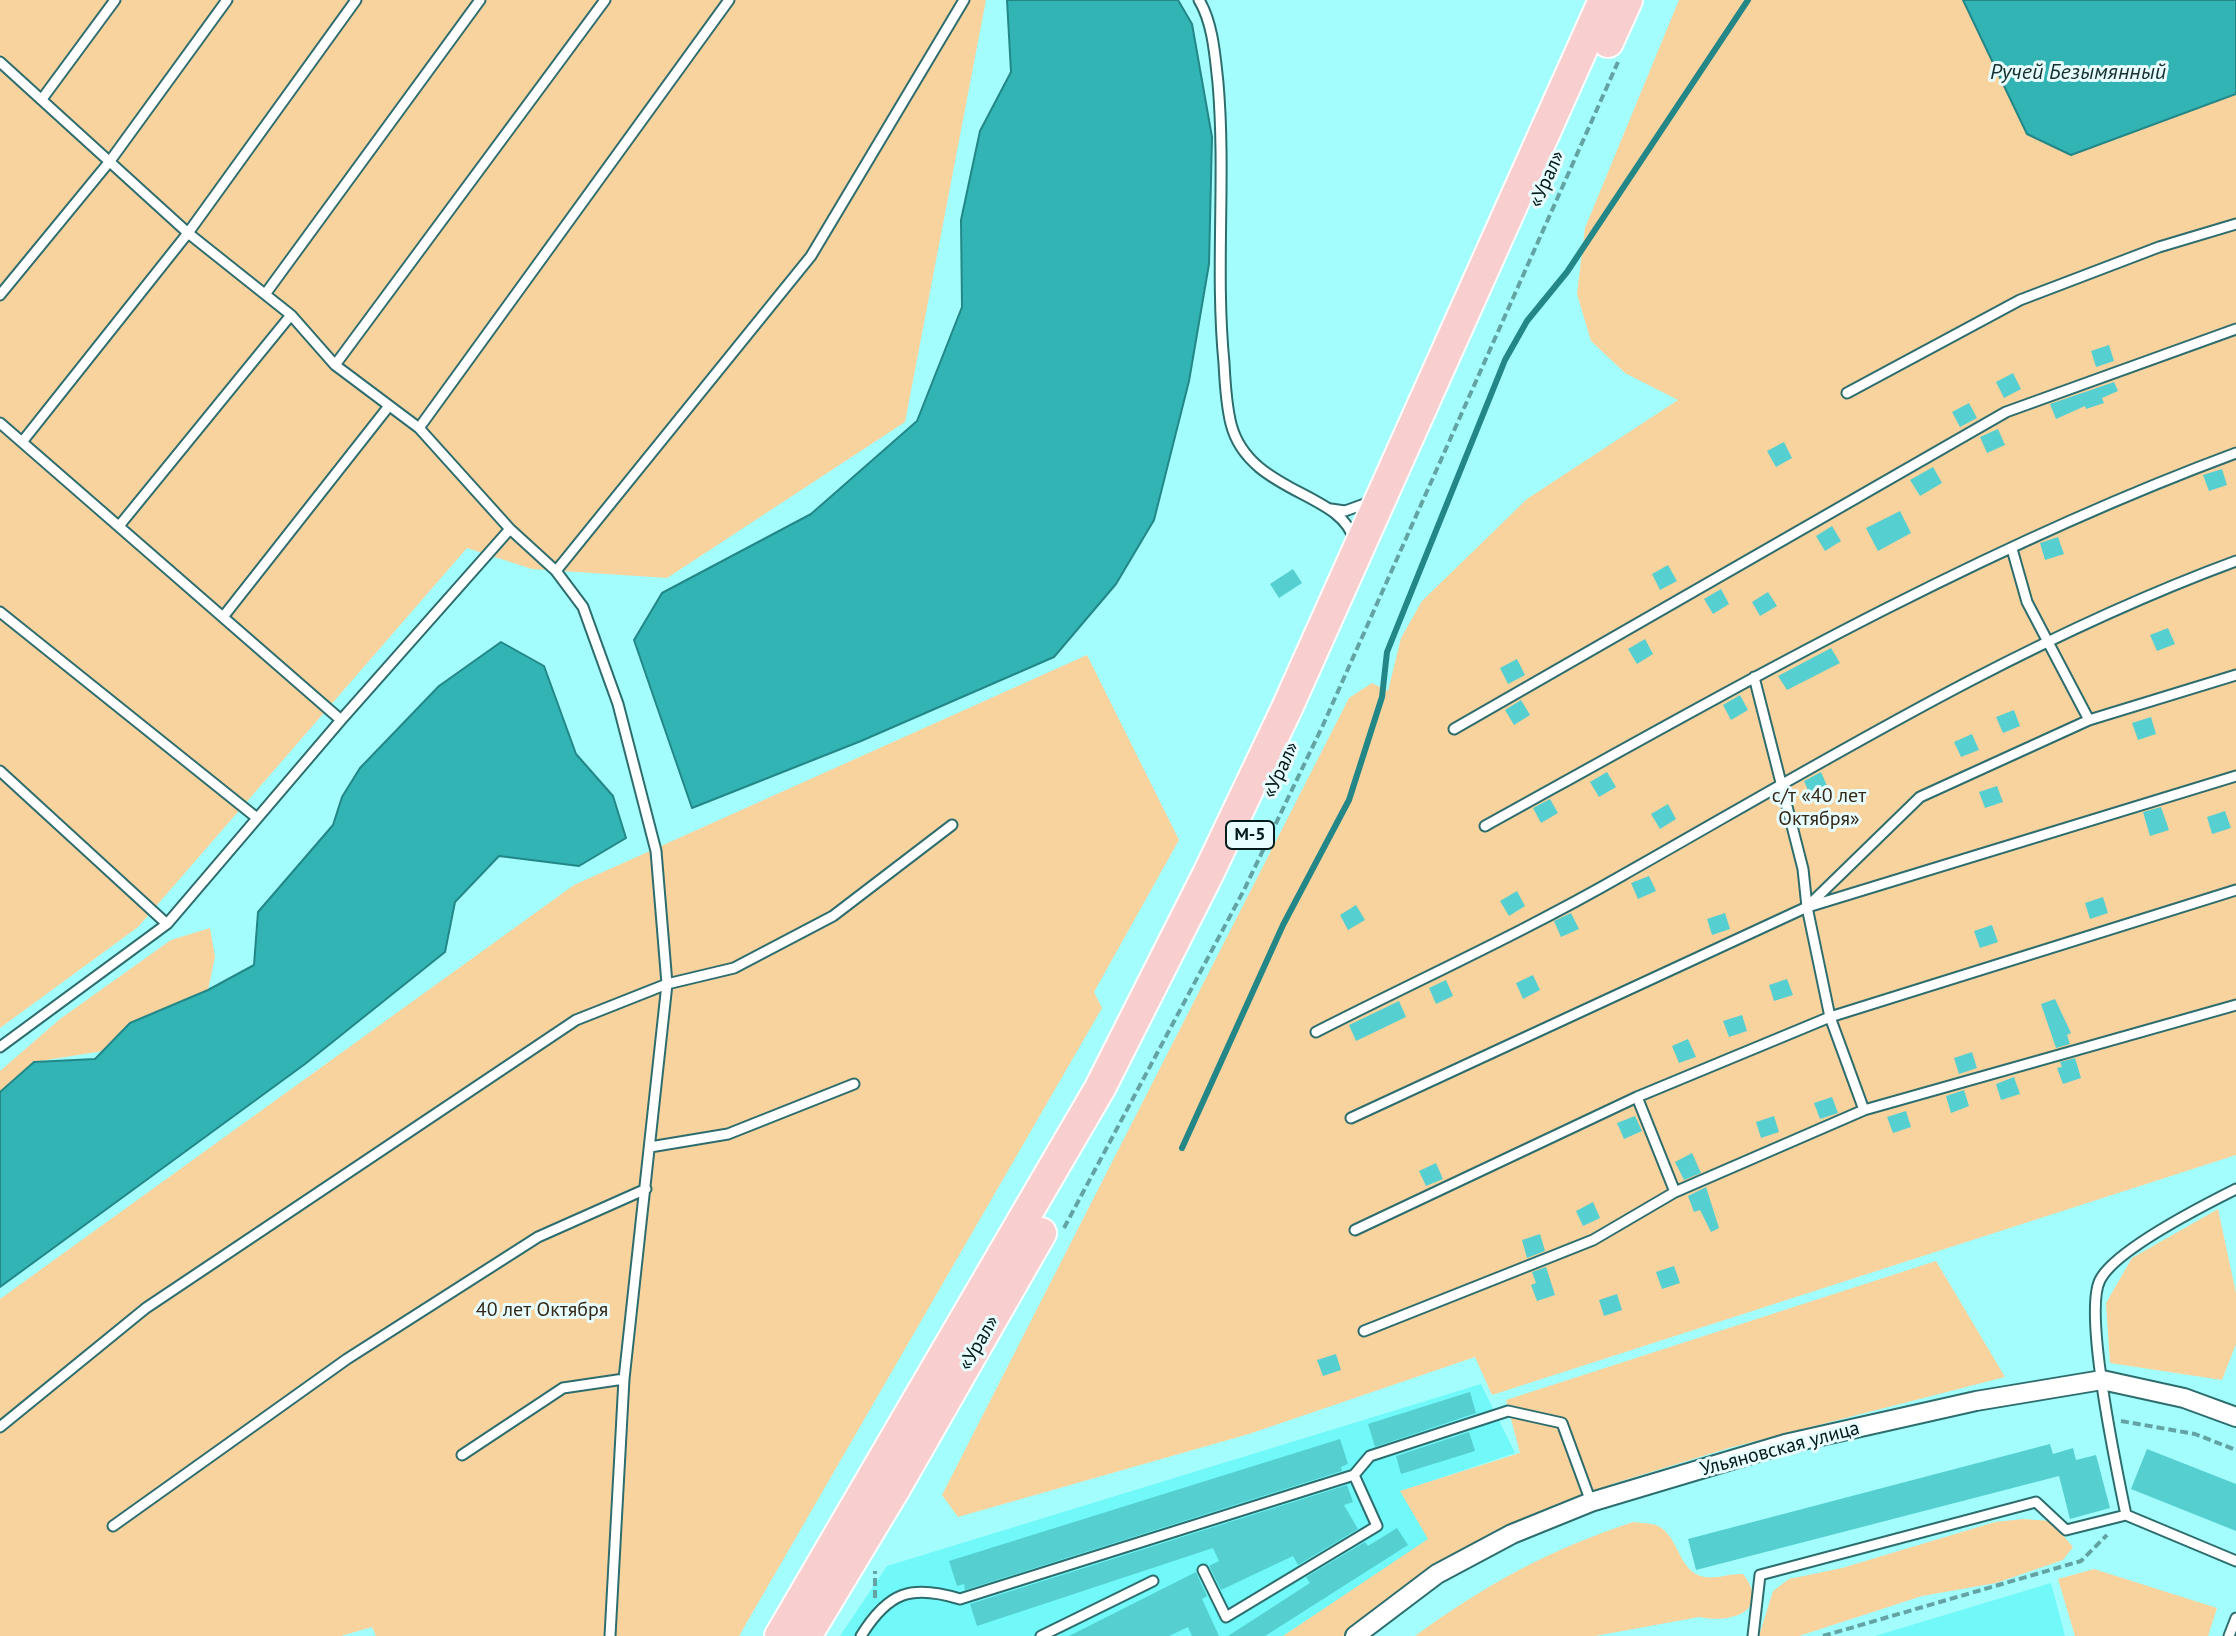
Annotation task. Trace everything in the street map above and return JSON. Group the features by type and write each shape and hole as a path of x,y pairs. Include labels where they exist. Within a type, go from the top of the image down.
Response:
{"highway":[{"name":"«Урал»","path":"789,1635 1100,1088 1208,874 1388,483 1604,0"},
{"name":"«Урал»","path":"789,1635 894,1490 1109,1112 1228,882 1306,717 1627,0"}],"street":[{"name":"Ульяновская улица","path":"1355,1636 1437,1574 1512,1534 1591,1502 1785,1444 1976,1401 2102,1380 2184,1398 2236,1417"}],"lane":[{"path":"42,99 115,0"},
{"path":"0,295 110,161 227,0"},
{"path":"22,442 188,233 356,0"},
{"path":"266,293 480,0"},
{"path":"335,365 605,0"},
{"path":"419,428 729,0"},
{"path":"556,571 811,256 964,0"},
{"path":"1199,0 1215,51 1220,111 1218,307 1231,425 1241,449 1256,467 1328,508 1350,529 1352,562"},
{"path":"0,62 188,233 291,315 335,365 419,428 510,529 556,571 583,607 618,704 656,851 667,984 624,1379 610,1636"},
{"path":"0,80 8,69"},
{"path":"1847,393 2020,300 2159,247 2236,224"},
{"path":"119,526 291,315"},
{"path":"1454,729 2006,412 2236,329"},
{"path":"223,617 389,406"},
{"path":"0,423 341,720"},
{"path":"1485,826 1754,677 2012,549 2236,453"},
{"path":"1328,508 1345,511 1358,508 1376,497 1388,483"},
{"path":"0,1047 167,924 510,529"},
{"path":"2012,549 2027,602 2089,720"},
{"path":"1316,1032 1621,877 1783,781 2049,639 2236,561"},
{"path":"0,612 257,818"},
{"path":"1807,907 1920,797 2089,720 2236,675"},
{"path":"1754,677 1803,869 1807,907 1830,1017 1864,1110"},
{"path":"0,771 167,924"},
{"path":"1351,1118 1807,907 2236,776"},
{"path":"0,1427 146,1308 576,1020 667,984 734,968 833,916 952,825"},
{"path":"1355,1230 1637,1097 1830,1017 2236,890"},
{"path":"1364,1331 1593,1240 1675,1192 1864,1110 2236,1005"},
{"path":"650,1147 728,1134 854,1084"},
{"path":"1637,1097 1675,1192"},
{"path":"113,1526 347,1359 525,1245 646,1189"},
{"path":"2126,1515 2107,1419 2094,1299 2101,1279 2118,1257 2236,1189"},
{"path":"462,1455 563,1388 624,1379"},
{"path":"861,1636 875,1613 895,1597 929,1590 960,1599 1354,1475 1370,1456 1508,1411 1562,1423 1591,1502"},
{"path":"1203,1570 1226,1617 1377,1526 1354,1475"},
{"path":"1753,1636 1760,1575 2036,1502 2066,1530 2126,1515 2236,1561"},
{"path":"1041,1636 1153,1581"},
{"path":"2229,1636 2236,1618"}],"path":[{"path":"2107,1419 2195,1434 2236,1450"},
{"path":"1823,1636 2081,1561 2126,1515"}],"shaded area":[{"path":"1481,1384 1515,1453 1401,1491 1429,1539 1283,1636 840,1636 887,1566"},
{"path":"2051,1583 2065,1636 1875,1636"}],"green space":[{"path":"0,0 986,0 905,422 667,578 532,569 467,548 138,927 0,1028"},
{"name":"с/т «40 лет Октября»","path":"1679,0 1963,0 2027,133 2070,155 2236,94 2236,1155 1492,1395 1475,1357 1249,1434 958,1517 942,1495 1349,698 1372,683 1388,691 1401,638 1422,601 1527,499 1678,400 1625,373 1591,341 1577,294 1585,228"},
{"name":"40 лет Октября","path":"1087,655 1179,840 1094,992 1102,1008 739,1636 376,1636 372,1627 341,1636 0,1636 0,1299 574,885"},
{"path":"210,928 215,957 208,990 130,1023 103,1051 34,1062 0,1092 0,1071 60,1019 171,940"},
{"path":"2218,1209 2236,1293 2236,1344 2222,1380 2110,1363 2106,1303 2132,1258"},
{"path":"1936,1261 2005,1377 1729,1448 1612,1484 1442,1562 1343,1636 1283,1636 1428,1539 1400,1491 1520,1453 1506,1400"},
{"path":"2023,1519 2051,1521 2073,1547 2063,1560 1996,1583 1922,1596 1799,1636 1759,1636 1773,1591 1789,1579 1842,1568 1995,1522"},
{"path":"1633,1522 1655,1525 1665,1531 1689,1569 1696,1574 1710,1577 1743,1574 1751,1587 1753,1597 1750,1606 1735,1616 1699,1617 1595,1636 1415,1636 1519,1570"},
{"path":"2094,1569 2217,1608 2208,1636 2075,1636 2058,1579"}],"water":[{"path":"1007,0 1178,0 1192,24 1212,137 1209,264 1189,381 1154,520 1116,584 1054,657 861,741 692,808 634,640 662,593 811,514 917,421 962,307 961,220 980,131 1011,72"},
{"name":"Ручей Безымянный","path":"1963,0 2236,0 2236,94 2071,155 2027,134"},
{"path":"501,642 544,666 576,754 613,796 626,838 579,866 499,856 455,902 445,952 305,1064 0,1287 0,1092 34,1062 95,1059 130,1023 208,990 254,965 258,912 333,825 342,797 360,768 439,686"}],"building":[{"path":"2109,345 2114,361 2096,367 2091,351"},
{"path":"2013,373 2021,389 2004,398 1996,382"},
{"path":"2114,382 2118,391 2102,398 2104,403 2086,409 2085,406 2056,419 2050,404"},
{"path":"1969,403 1977,418 1960,427 1952,412"},
{"path":"1998,429 2005,445 1987,453 1980,437"},
{"path":"1784,442 1792,458 1776,467 1767,451"},
{"path":"1933,467 1942,483 1920,496 1910,480"},
{"path":"2222,469 2227,485 2209,491 2203,475"},
{"path":"1900,511 1911,533 1878,551 1866,528"},
{"path":"1832,526 1841,541 1825,551 1816,536"},
{"path":"2058,537 2064,554 2045,560 2040,543"},
{"path":"1668,565 1677,581 1660,590 1652,574"},
{"path":"1293,569 1302,583 1279,598 1270,584"},
{"path":"1721,589 1729,604 1713,614 1704,599"},
{"path":"1768,592 1777,606 1760,616 1752,602"},
{"path":"2168,628 2175,644 2157,651 2150,635"},
{"path":"1645,639 1653,654 1637,664 1628,649"},
{"path":"1831,648 1840,663 1787,690 1778,676"},
{"path":"1517,659 1525,675 1508,684 1500,668"},
{"path":"1740,695 1748,710 1731,720 1723,705"},
{"path":"1521,700 1530,715 1514,725 1505,710"},
{"path":"2014,710 2020,726 2003,733 1996,717"},
{"path":"2151,717 2156,734 2138,740 2132,723"},
{"path":"1972,734 1979,750 1961,757 1954,742"},
{"path":"1607,772 1616,787 1599,797 1590,782"},
{"path":"1821,772 1828,788 1810,795 1804,781"},
{"path":"1997,786 2003,802 1985,808 1979,792"},
{"path":"1550,799 1558,813 1541,823 1533,808"},
{"path":"1668,804 1676,819 1660,829 1651,814"},
{"path":"2161,807 2169,830 2150,836 2143,812"},
{"path":"2225,811 2231,828 2212,834 2207,817"},
{"path":"1649,876 1656,891 1638,899 1631,883"},
{"path":"1517,891 1525,906 1509,916 1500,901"},
{"path":"2103,897 2108,913 2090,919 2085,903"},
{"path":"1356,905 1365,920 1348,930 1340,915"},
{"path":"1571,913 1579,929 1561,937 1554,921"},
{"path":"1725,913 1730,929 1712,935 1707,919"},
{"path":"1992,925 1998,942 1980,948 1974,931"},
{"path":"1533,975 1540,990 1523,999 1516,983"},
{"path":"1787,979 1793,995 1774,1001 1769,985"},
{"path":"1446,980 1453,996 1436,1004 1429,988"},
{"path":"2055,999 2071,1033 2067,1035 2070,1044 2056,1048 2041,1004"},
{"path":"1399,1001 1406,1017 1356,1041 1349,1025"},
{"path":"1742,1015 1747,1031 1729,1037 1723,1021"},
{"path":"1688,1039 1696,1057 1679,1063 1672,1046"},
{"path":"1972,1052 1977,1068 1959,1074 1954,1058"},
{"path":"2075,1058 2081,1078 2063,1084 2057,1068 2062,1067 2060,1062"},
{"path":"2014,1077 2020,1094 2001,1100 1996,1084"},
{"path":"1964,1090 1969,1106 1951,1113 1946,1096"},
{"path":"1832,1097 1838,1113 1820,1119 1814,1103"},
{"path":"1906,1111 1911,1127 1893,1133 1887,1117"},
{"path":"1635,1116 1642,1131 1624,1139 1617,1123"},
{"path":"1774,1116 1779,1132 1761,1138 1756,1122"},
{"path":"1692,1153 1701,1173 1684,1180 1675,1162"},
{"path":"1436,1163 1443,1179 1426,1186 1419,1171"},
{"path":"1706,1187 1719,1228 1711,1232 1700,1210 1694,1212 1688,1196"},
{"path":"1593,1202 1600,1218 1583,1226 1576,1211"},
{"path":"1540,1234 1545,1251 1527,1258 1522,1240"},
{"path":"1674,1266 1680,1283 1662,1289 1656,1272"},
{"path":"1546,1267 1555,1295 1537,1301 1531,1285 1536,1283 1532,1272"},
{"path":"1617,1294 1622,1310 1604,1316 1599,1300"},
{"path":"1336,1354 1341,1370 1323,1376 1317,1360"},
{"path":"1470,1392 1476,1413 1375,1447 1368,1424"},
{"path":"1469,1432 1475,1451 1401,1474 1396,1456"},
{"path":"1340,1439 1348,1464 1341,1467 1342,1471 965,1590 964,1584 957,1586 949,1561"},
{"path":"2050,1444 2053,1454 2073,1448 2076,1460 2096,1455 2110,1508 2070,1519 2059,1476 1696,1570 1688,1539"},
{"path":"2147,1449 2236,1484 2236,1531 2131,1489"},
{"path":"1347,1485 1353,1502 1344,1505 1358,1529 1298,1565 1293,1556 1221,1590 1209,1566 1219,1561 1213,1548 977,1626 970,1604"},
{"path":"1397,1528 1408,1545 1265,1636 1228,1636 1310,1583 1306,1577 1365,1542 1368,1546"},
{"path":"1196,1572 1207,1596 1202,1599 1219,1636 1192,1636 1188,1627 1169,1636 1069,1636"}],"waterway":[{"path":"1182,1148 1283,925 1349,800 1382,697 1387,652 1505,360 1527,321 1567,272 1748,0"}]}
